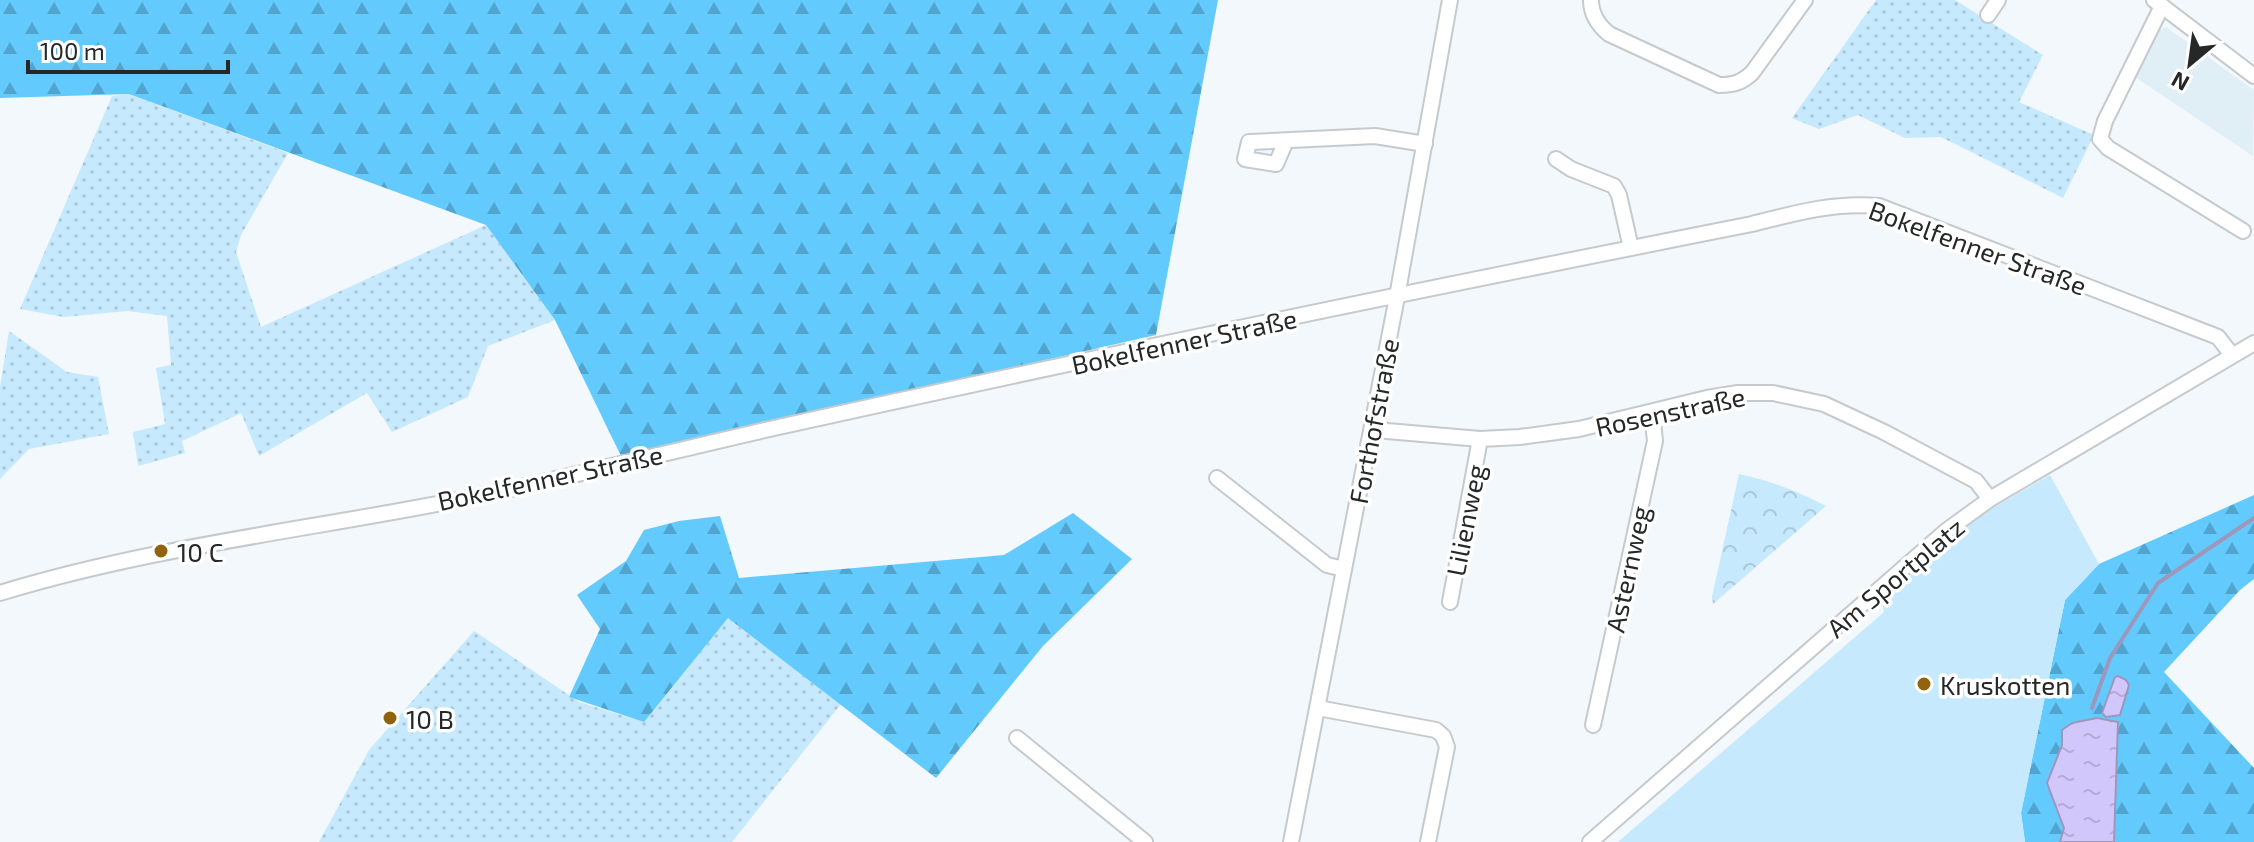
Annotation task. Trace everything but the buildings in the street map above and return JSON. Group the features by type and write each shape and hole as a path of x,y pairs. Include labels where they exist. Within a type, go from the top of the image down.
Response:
{"street":[{"name":"Forthofstraße","path":"1291,842 1397,297 1450,0"},
{"path":"1591,0 1599,26 1609,34 1719,85 1731,85 1743,81 1752,73 1805,0"},
{"path":"1988,15 1998,0"},
{"path":"2243,231 2108,148 2100,139 2105,121 2158,3 2254,76"},
{"path":"1286,141 1375,136 1425,144"},
{"path":"1556,159 1571,169 1614,186 1619,195 1631,248"},
{"name":"Bokelfenner Straße","path":"0,593 161,551 498,492 797,423 1752,224 1823,206 1879,206 2218,337 2232,355"},
{"path":"2232,355 2254,343"},
{"name":"Am Sportplatz","path":"1590,842 1946,531 1990,499 2232,355"},
{"name":"Rosenstraße","path":"1372,427 1480,439 1520,437 1579,429 1738,393 1773,393 1824,404 1884,432 1976,481 1990,499"},
{"name":"Asternweg","path":"1593,725 1655,441 1652,413"},
{"name":"Lilienweg","path":"1450,602 1480,439"},
{"path":"1217,478 1327,565 1344,569"},
{"path":"1318,708 1436,730 1443,736 1447,747 1428,842"},
{"path":"1017,738 1145,842"}],"shaded area":[{"path":"2166,27 2254,90 2253,156 2132,75 2159,30"}],"green space":[{"path":"0,0 1218,0 1156,335 621,456 555,320 486,225 129,94 0,98"},
{"path":"1876,0 1955,0 2043,55 2019,102 2094,135 2063,198 1941,137 1905,138 1858,115 1819,129 1792,118"},
{"path":"129,94 288,153 241,235 236,252 261,327 486,225 555,320 488,346 468,397 392,432 367,393 259,456 241,413 182,441 185,453 138,466 133,432 165,424 156,368 171,365 167,316 127,311 64,317 20,309 112,96"},
{"path":"9,331 67,372 98,377 109,434 29,449 0,479 0,387"},
{"path":"1739,474 1784,487 1826,506 1713,604 1712,597"},
{"name":"Kruskotten","path":"2050,475 2099,564 2065,600 2021,813 2025,842 1618,842 1884,612 1881,596 1991,509"},
{"path":"2254,495 2254,579 2240,590 2164,672 2254,768 2254,842 2114,842 2118,722 2098,718 2047,783 2064,828 2060,842 2025,842 2021,813 2065,600 2099,564"},
{"path":"1073,513 1132,559 1043,646 936,778 728,618 644,722 569,697 600,629 577,595 626,561 644,530 679,521 720,516 739,578 1004,555"},
{"path":"728,618 841,704 732,842 319,842 369,750 474,631 579,702 644,722"}],"water":[{"path":"2118,676 2129,685 2120,715 2106,717 2102,713"},
{"path":"2097,718 2118,722 2114,842 2060,842 2064,828 2047,783 2062,745 2062,730 2072,723"}],"waterway":[{"path":"2092,708 2110,658 2158,583 2254,518"}],"place":[{"name":"10 C","path":"161,551"},
{"name":"Kruskotten","path":"1924,684"},
{"name":"10 B","path":"390,718"}]}
